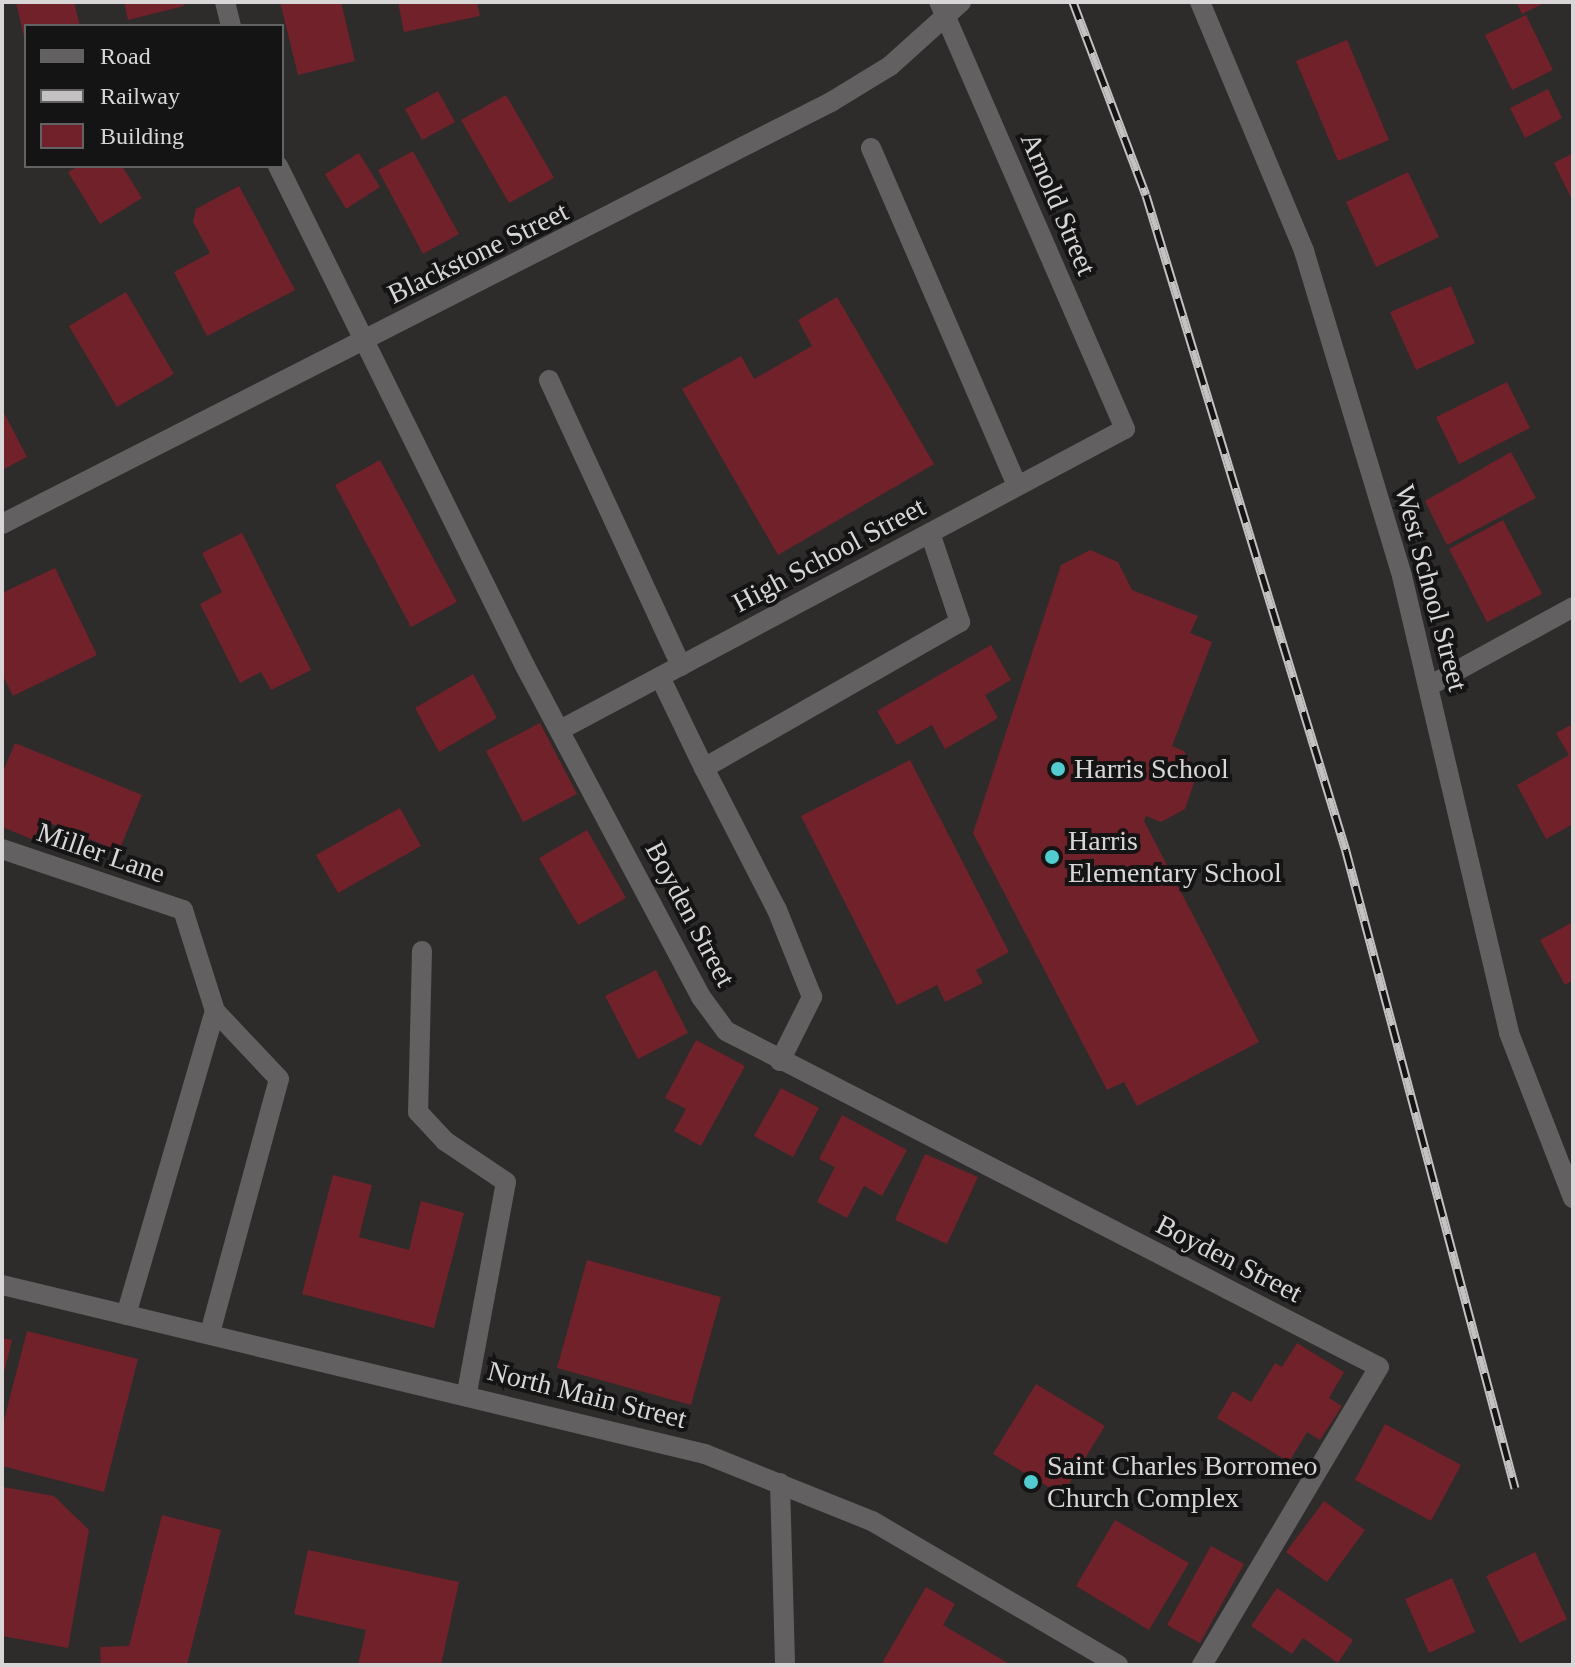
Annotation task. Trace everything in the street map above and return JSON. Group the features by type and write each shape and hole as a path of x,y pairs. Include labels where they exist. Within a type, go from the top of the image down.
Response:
{"street":[{"path":"225,2 230,24"},
{"name":"West School Street","path":"1200,2 1304,251 1402,576 1509,1033 1573,1198"},
{"name":"Blackstone Street","path":"2,524 831,102 890,66 949,7"},
{"name":"Arnold Street","path":"949,7 1125,429"},
{"path":"871,148 1017,486"},
{"name":"Boyden Street","path":"279,168 560,730 701,997 726,1031 1379,1367 1202,1665"},
{"path":"549,380 681,666"},
{"name":"High School Street","path":"560,730 1125,429"},
{"path":"704,768 960,622 930,533"},
{"path":"1429,686 1573,607"},
{"path":"660,677 777,910 812,997 780,1061"},
{"name":"Miller Lane","path":"2,849 183,910 215,1011"},
{"path":"422,951 418,1112 445,1141 506,1182 467,1393"},
{"path":"126,1315 215,1011"},
{"path":"210,1333 279,1079 215,1011"},
{"name":"North Main Street","path":"2,1285 467,1393 705,1454 898,1535 1118,1665"},
{"path":"780,1483 785,1665"}],"building":[{"path":"16,2 74,2 80,24 24,24 24,37"},
{"path":"124,2 184,2 184,6 128,20"},
{"path":"280,2 341,2 355,61 298,75"},
{"path":"398,2 477,2 480,16 404,32"},
{"path":"1516,2 1546,2 1522,14"},
{"path":"1526,15 1553,70 1512,90 1485,35"},
{"path":"1347,40 1389,140 1338,161 1296,61"},
{"path":"1548,89 1562,118 1525,138 1510,108"},
{"path":"438,91 455,122 422,140 405,109"},
{"path":"506,95 554,178 509,203 461,120"},
{"path":"413,151 459,234 423,254 378,170"},
{"path":"359,153 380,187 346,209 325,174"},
{"path":"1573,153 1573,202 1554,163"},
{"path":"75,168 123,168 142,198 100,224 68,172"},
{"path":"1408,172 1439,237 1376,267 1346,202"},
{"path":"239,186 295,290 207,336 174,272 210,253 193,222 196,209"},
{"path":"1451,286 1475,343 1416,370 1390,312"},
{"path":"126,292 174,374 117,407 69,326"},
{"path":"837,297 934,464 778,555 682,389 741,356 754,379 812,346 798,320"},
{"path":"1507,382 1530,428 1459,464 1436,417"},
{"path":"2,409 27,457 2,470"},
{"path":"1511,452 1536,498 1447,545 1425,501"},
{"path":"380,460 457,602 411,627 335,485"},
{"path":"1503,520 1542,594 1487,622 1449,549"},
{"path":"242,533 311,670 271,690 261,672 240,683 200,604 222,592 202,553"},
{"name":"Harris Elementary School","path":"1090,550 1118,562 1132,590 1198,616 1190,633 1212,642 1172,746 1184,751 1197,774 1185,809 1161,822 1146,816 1144,821 1259,1042 1137,1106 1124,1082 1107,1090 973,833 1061,565"},
{"path":"55,568 97,655 13,696 2,674 2,593"},
{"path":"991,645 1011,680 985,695 998,718 945,749 932,725 897,745 877,711"},
{"path":"473,674 497,718 439,752 415,708"},
{"path":"540,723 577,794 523,822 486,751"},
{"path":"1573,724 1573,824 1546,839 1517,785 1569,755 1556,733"},
{"path":"15,743 142,795 119,851 47,822 39,842 2,827 2,774"},
{"path":"910,760 1009,952 976,970 983,983 945,1002 937,985 897,1005 801,816"},
{"path":"400,808 421,846 338,893 316,855"},
{"path":"587,830 626,898 578,925 539,858"},
{"path":"1573,922 1573,980 1565,985 1540,940"},
{"path":"656,970 688,1033 638,1059 605,996"},
{"path":"696,1040 745,1066 701,1146 674,1131 686,1109 665,1098"},
{"path":"781,1088 819,1108 793,1157 754,1136"},
{"path":"842,1115 907,1150 882,1196 864,1186 847,1218 817,1202 835,1167 819,1159"},
{"path":"925,1154 978,1177 947,1244 895,1220"},
{"path":"333,1175 372,1185 359,1237 409,1250 421,1201 464,1213 434,1328 302,1294"},
{"path":"587,1260 721,1297 691,1405 557,1368"},
{"path":"27,1331 138,1359 104,1492 2,1466 2,1428"},
{"path":"2,1338 12,1340 3,1377 2,1377"},
{"path":"1297,1343 1344,1372 1329,1398 1342,1406 1320,1440 1307,1432 1289,1462 1217,1418 1233,1391 1251,1402 1275,1363 1282,1367"},
{"path":"1036,1384 1105,1426 1062,1495 993,1454"},
{"path":"1385,1424 1461,1465 1431,1521 1355,1480"},
{"path":"3,1487 54,1496 89,1530 68,1648 2,1636"},
{"path":"1324,1501 1365,1530 1327,1582 1286,1552"},
{"path":"162,1515 221,1530 187,1665 101,1665 100,1647 129,1646"},
{"path":"1115,1520 1189,1563 1149,1630 1076,1586"},
{"path":"1211,1546 1244,1564 1200,1643 1167,1625"},
{"path":"308,1550 459,1582 441,1665 358,1665 366,1630 294,1614"},
{"path":"1535,1552 1567,1619 1520,1643 1486,1576"},
{"path":"1452,1578 1475,1632 1429,1653 1405,1599"},
{"path":"926,1587 955,1604 943,1625 1011,1665 881,1665"},
{"path":"1277,1588 1353,1640 1338,1663 1303,1638 1292,1654 1251,1626"}],"railway":[{"path":"1073,2 1146,195 1346,851 1515,1488"}],"place":[{"name":"Harris School","path":"1058,769"},
{"name":"Harris Elementary School","path":"1052,857"},
{"name":"Saint Charles Borromeo Church Complex","path":"1031,1482"}]}
